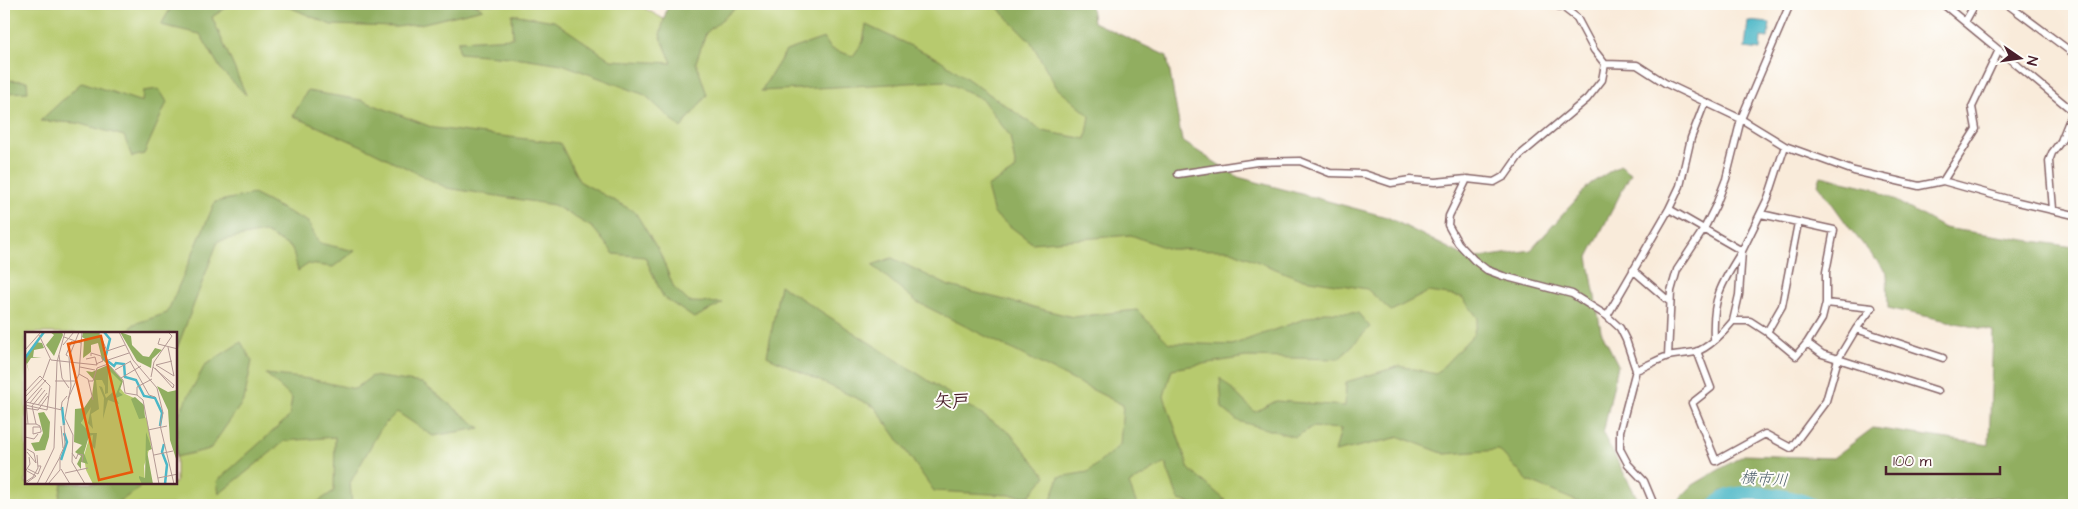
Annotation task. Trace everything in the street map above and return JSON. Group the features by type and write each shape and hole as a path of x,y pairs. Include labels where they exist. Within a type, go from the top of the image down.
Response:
{"street":[{"path":"1178,174 1257,162 1300,161 1330,173 1364,174 1391,183 1410,180 1435,182 1468,179 1494,182 1505,176 1519,156 1587,99 1602,80 1605,64 1594,50 1577,18 1564,8 1552,4"},
{"path":"1668,356 1670,291 1677,270 1704,229 1716,205 1726,179 1741,119 1790,4"},
{"path":"1943,4 2074,111 2049,161 2053,209"},
{"path":"1965,22 1975,4"},
{"path":"2007,4 2074,54"},
{"path":"1944,181 1976,129 1972,107 1999,50"},
{"path":"1605,64 1636,65 1665,84 1741,119 1785,146 1854,171 1919,186 1944,181 2018,202 2074,215"},
{"path":"1607,316 1680,186 1691,138 1705,102"},
{"path":"1714,338 1713,318 1716,299 1725,278 1742,251 1761,214 1785,146"},
{"path":"1468,179 1449,216 1448,225 1458,244 1474,260 1487,270 1503,276 1572,294 1607,316 1620,328 1636,370 1620,431 1620,449 1628,464 1644,481 1654,505"},
{"path":"1669,208 1742,251"},
{"path":"1733,321 1750,321 1767,332 1796,356 1822,319 1826,303 1826,272 1834,230 1761,214"},
{"path":"1767,332 1782,306 1798,223"},
{"path":"1636,370 1668,356 1697,351 1709,346 1714,338 1726,330 1733,321 1739,295 1742,251"},
{"path":"1633,270 1670,302"},
{"path":"1697,351 1711,388 1692,403 1716,461 1765,434 1790,448 1826,401 1838,360 1856,329 1872,308 1826,303"},
{"path":"1856,329 1943,358"},
{"path":"1806,344 1822,354 1838,360 1938,391"},
{"path":"1977,505 2000,505"}],"green space":[{"path":"4,4 637,4 676,26 695,4 1033,4 1116,130 1514,310 1580,505 4,505"},
{"path":"173,4 232,4 212,17 246,95 222,71 200,34 161,25"},
{"path":"282,4 475,4 483,9 420,24 396,27 331,25"},
{"path":"668,4 740,4 706,33 696,62 707,95 681,128 645,95 562,64 522,58 459,53 458,41 513,38 512,14 554,21 611,60 672,63 660,35"},
{"path":"994,4 1091,4 1093,22 1167,56 1182,141 1238,177 1387,217 1470,259 1531,250 1590,184 1620,165 1631,173 1588,257 1601,331 1618,365 1603,434 1641,505 1586,505 1528,481 1499,450 1445,454 1400,437 1335,452 1341,429 1312,427 1295,437 1238,421 1222,408 1220,378 1255,412 1276,401 1345,406 1346,382 1400,366 1436,374 1473,335 1478,318 1462,297 1428,292 1391,311 1367,289 1298,278 1229,250 1169,249 1131,235 1032,243 994,214 987,187 1016,169 1010,136 982,99 945,81 761,91 786,51 824,38 831,49 853,56 863,42 866,25 939,59 1042,131 1086,139 1090,116 1057,88 1031,42"},
{"path":"4,80 27,81 28,92 4,93"},
{"path":"82,82 142,102 143,91 159,89 167,102 144,154 132,157 124,136 77,123 40,121"},
{"path":"307,91 361,100 434,128 560,143 579,181 635,212 660,253 674,288 689,302 723,303 694,318 663,297 645,257 614,254 593,228 554,205 447,188 362,146 293,116"},
{"path":"1821,176 1873,188 1944,228 2074,247 2074,505 2027,504 1997,497 1928,505 1837,505 1765,487 1721,491 1705,505 1673,505 1693,485 1744,455 1833,458 1873,428 1989,445 1993,331 1888,308 1887,273 1851,230 1818,184"},
{"path":"253,194 308,222 319,243 355,251 333,267 308,264 298,271 292,248 264,232 218,241 178,346 178,332 128,332 134,324 167,313 215,202"},
{"path":"892,258 949,286 1073,317 1137,310 1169,343 1232,345 1324,312 1358,313 1370,327 1339,359 1246,357 1172,369 1164,396 1189,469 1225,500 1214,504 1197,505 1179,500 1165,463 1129,484 1137,505 1049,505 1059,477 1088,472 1120,445 1123,405 917,302 872,265"},
{"path":"780,285 1010,433 1046,476 1029,496 934,491 875,407 767,356"},
{"path":"241,342 252,361 244,400 210,449 178,457 178,415 205,365"},
{"path":"266,374 310,379 355,389 372,376 422,383 480,428 433,436 397,412 381,428 350,483 352,505 313,505 334,491 335,437 285,441 219,494 217,481 289,417 292,398"},
{"path":"62,484 141,484 136,491 113,505 58,505"}],"water":[{"path":"1748,21 1770,23 1768,38 1761,37 1760,50 1745,48"}],"waterway":[{"name":"横市川","path":"1715,505 1723,499 1747,493 1776,495 1812,505"}],"district":[{"name":"矢戸","path":"952,401"}]}
